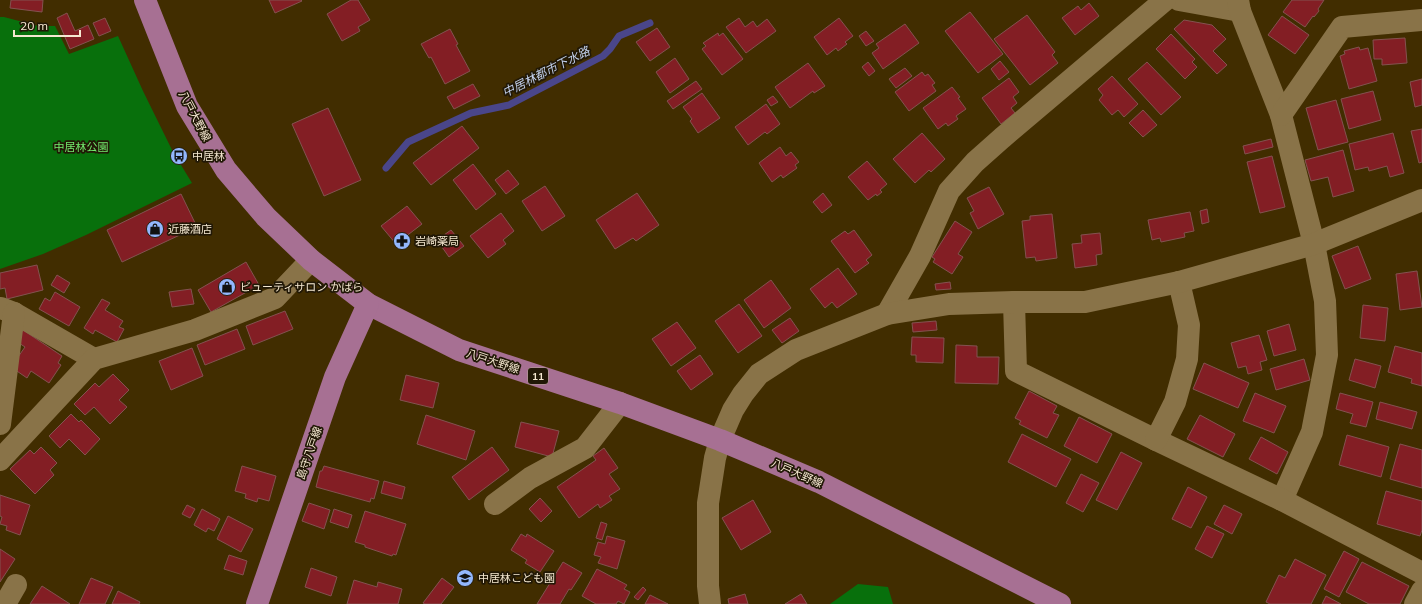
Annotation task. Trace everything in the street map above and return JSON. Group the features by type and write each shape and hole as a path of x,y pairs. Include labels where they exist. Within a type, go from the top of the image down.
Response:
{"main road":[{"name":"八戸大野線","path":"145,0 187,106 226,170 266,217 311,260 368,304 459,350 620,403 720,440 819,482 1060,604"},
{"name":"島守八戸線","path":"257,604 335,378 368,304"}],"street":[{"path":"887,314 920,256 949,190 975,162 1165,0"},
{"path":"1179,0 1239,5 1282,115 1314,244 1325,301 1327,355 1312,432 1282,500"},
{"path":"1282,115 1342,27 1422,20"},
{"path":"710,604 708,586 708,503 715,458 720,440 733,410 743,394 759,374 796,350 887,314 949,304 1085,302 1179,282 1314,244 1422,200"},
{"path":"0,460 94,359 195,330 275,298 311,260"},
{"path":"1156,440 1175,402 1187,359 1189,325 1179,282"},
{"path":"1014,302 1016,370 1156,440 1282,500 1422,573"},
{"path":"0,424 7,311 94,359"},
{"path":"495,504 530,478 584,448 620,403"},
{"path":"5,604 16,585"},
{"path":"1415,604 1422,591"}],"green space":[{"name":"中居林公園","path":"0,17 38,26 55,26 69,54 118,36 173,152 192,183 86,235 43,254 0,269"},
{"path":"858,584 888,587 893,604 830,604"}],"building":[{"path":"11,0 43,0 42,12 10,8"},
{"path":"269,0 301,0 302,1 275,13"},
{"path":"351,0 358,0 370,20 358,27 360,31 342,41 327,14"},
{"path":"1292,0 1324,0 1318,9 1319,11 1314,17 1313,16 1305,27 1283,12"},
{"path":"1089,3 1099,16 1075,35 1062,18 1078,6 1081,10"},
{"path":"970,12 1003,54 978,73 945,31"},
{"path":"67,13 75,31 88,25 94,39 70,49 57,18"},
{"path":"1027,15 1055,52 1052,55 1058,63 1030,85 994,39"},
{"path":"1282,16 1309,35 1295,54 1268,35"},
{"path":"105,18 111,31 99,36 93,23"},
{"path":"739,18 745,27 753,21 757,27 767,19 776,31 746,53 726,27"},
{"path":"839,18 853,36 845,42 847,44 838,51 836,48 827,55 814,37"},
{"path":"1184,20 1212,25 1226,39 1213,51 1227,65 1217,74 1174,29"},
{"path":"905,24 919,43 883,69 872,53 879,48 876,44"},
{"path":"657,28 670,47 650,61 636,42"},
{"path":"450,29 458,44 456,45 470,71 445,84 431,57 429,58 421,44"},
{"path":"866,31 874,41 866,46 859,36"},
{"path":"718,33 719,36 723,33 743,59 722,75 702,49 706,46 703,43"},
{"path":"1171,34 1195,59 1192,62 1197,67 1185,79 1156,49"},
{"path":"1405,38 1407,63 1382,65 1382,59 1374,59 1373,40"},
{"path":"1359,47 1360,50 1368,48 1377,81 1349,89 1340,56 1345,54 1344,51"},
{"path":"675,58 689,79 670,93 656,72"},
{"path":"1000,61 1009,72 999,80 991,69"},
{"path":"868,62 875,71 869,76 862,67"},
{"path":"1147,62 1181,97 1161,115 1128,79"},
{"path":"808,63 825,86 814,93 813,91 790,108 775,87"},
{"path":"905,68 912,76 896,88 889,79"},
{"path":"922,72 925,76 928,74 935,83 932,85 936,91 909,111 895,92"},
{"path":"1112,76 1138,104 1124,117 1118,110 1112,115 1099,100 1103,95 1098,89"},
{"path":"1009,78 1019,92 1013,97 1017,103 1011,108 1015,113 1001,124 982,98"},
{"path":"1422,79 1422,105 1415,107 1410,82"},
{"path":"696,81 702,89 673,109 667,101"},
{"path":"473,84 480,96 454,109 447,97"},
{"path":"952,87 960,97 958,98 966,109 956,116 958,119 948,126 946,123 938,129 923,108"},
{"path":"1373,91 1381,120 1349,129 1341,99"},
{"path":"702,93 720,118 698,133 690,121 692,119 683,107"},
{"path":"773,96 778,102 771,106 767,100"},
{"path":"1336,100 1348,142 1318,150 1306,108"},
{"path":"766,104 780,124 767,134 765,132 748,145 735,127"},
{"path":"328,108 361,180 324,196 292,124"},
{"path":"1143,110 1157,125 1143,137 1129,123"},
{"path":"462,126 479,148 431,185 413,163"},
{"path":"1422,129 1422,162 1419,163 1411,131"},
{"path":"922,133 945,159 931,172 929,170 915,183 893,159"},
{"path":"1393,133 1404,173 1390,177 1387,166 1369,171 1368,167 1355,170 1349,144"},
{"path":"1271,139 1273,147 1245,154 1243,146"},
{"path":"780,147 786,156 791,152 799,162 795,165 797,168 783,178 781,175 772,182 759,163"},
{"path":"1343,150 1354,191 1333,197 1328,177 1311,181 1305,160"},
{"path":"1272,156 1285,207 1260,213 1247,162"},
{"path":"867,161 887,184 880,190 882,192 877,196 876,194 868,200 848,177"},
{"path":"473,164 496,194 476,210 453,180"},
{"path":"508,170 519,184 506,194 495,180"},
{"path":"545,186 565,216 542,231 522,201"},
{"path":"989,187 1004,214 978,229 970,213 974,211 967,198"},
{"path":"637,193 659,225 636,241 633,238 615,249 596,220"},
{"path":"823,193 832,205 822,213 813,202"},
{"path":"181,194 197,227 122,262 107,230"},
{"path":"407,206 422,224 396,244 381,226"},
{"path":"1207,209 1209,222 1202,224 1200,211"},
{"path":"1190,212 1194,231 1184,233 1185,237 1161,242 1160,238 1152,240 1148,220"},
{"path":"501,213 514,231 503,240 506,244 488,258 470,236"},
{"path":"1052,214 1057,258 1036,261 1035,257 1026,258 1022,221 1030,220 1030,216"},
{"path":"955,221 972,232 958,254 963,257 952,274 933,262 935,259 932,257"},
{"path":"451,230 464,246 449,257 437,240"},
{"path":"854,230 872,255 866,260 869,263 855,273 831,241 845,231 848,234"},
{"path":"1100,233 1102,254 1096,255 1097,265 1075,268 1072,244 1082,243 1081,235"},
{"path":"1358,246 1371,279 1345,289 1332,256"},
{"path":"246,262 259,285 211,312 198,290"},
{"path":"37,265 43,290 7,299 5,288 0,289 0,273"},
{"path":"838,268 857,294 837,308 832,302 825,308 810,289"},
{"path":"1417,271 1422,307 1400,310 1396,274"},
{"path":"57,275 70,283 64,293 51,285"},
{"path":"771,280 791,308 764,328 744,300"},
{"path":"950,282 951,289 936,290 935,284"},
{"path":"191,289 194,304 172,307 169,292"},
{"path":"55,292 80,307 69,326 39,309 45,298 50,301"},
{"path":"102,299 110,303 105,310 123,321 119,327 124,329 117,342 95,330 93,334 84,328"},
{"path":"739,304 762,336 738,353 715,321"},
{"path":"1363,305 1388,308 1385,341 1360,338"},
{"path":"285,311 293,329 253,345 246,326"},
{"path":"790,318 799,331 782,343 772,330"},
{"path":"936,321 937,330 913,332 912,323"},
{"path":"677,322 696,348 671,366 652,339"},
{"path":"1289,324 1296,350 1274,356 1267,331"},
{"path":"237,329 245,349 205,365 197,345"},
{"path":"23,330 62,356 58,363 61,365 49,383 31,371 27,378 11,367 25,347 16,341"},
{"path":"1259,335 1267,360 1260,362 1262,370 1248,374 1246,366 1238,368 1231,343"},
{"path":"912,337 944,338 943,363 916,362 916,355 911,355"},
{"path":"956,345 977,346 977,357 999,357 998,384 955,383"},
{"path":"1395,346 1422,353 1422,386 1411,383 1412,379 1388,372"},
{"path":"192,348 203,376 171,390 159,361"},
{"path":"700,355 713,374 691,390 677,371"},
{"path":"1304,359 1310,380 1276,390 1270,369"},
{"path":"1355,359 1381,366 1375,388 1349,380"},
{"path":"1204,363 1249,383 1238,408 1193,389"},
{"path":"113,374 129,390 119,400 127,407 110,424 94,407 85,415 74,404 95,383 99,387"},
{"path":"406,375 439,383 433,408 400,400"},
{"path":"1029,391 1057,406 1053,413 1059,415 1047,438 1019,424 1021,421 1015,418"},
{"path":"1255,393 1286,406 1274,433 1243,421"},
{"path":"1340,393 1373,402 1366,427 1350,423 1353,414 1336,409"},
{"path":"1380,402 1417,412 1412,429 1376,419"},
{"path":"71,414 79,422 81,420 100,439 85,455 69,439 60,448 49,436"},
{"path":"426,415 475,431 466,460 417,444"},
{"path":"1200,415 1235,434 1223,457 1187,439"},
{"path":"1079,417 1112,434 1097,463 1064,446"},
{"path":"521,422 559,431 552,457 515,447"},
{"path":"1022,434 1071,459 1056,487 1008,462"},
{"path":"1347,435 1389,447 1381,477 1339,465"},
{"path":"1261,437 1288,452 1277,474 1249,459"},
{"path":"1400,444 1422,450 1422,488 1390,479"},
{"path":"41,447 57,463 50,470 54,475 35,494 10,469 30,450 34,454"},
{"path":"492,447 509,470 469,500 452,477"},
{"path":"604,448 618,468 609,474 620,489 609,496 612,500 600,508 598,504 579,518 557,487 596,460 593,456"},
{"path":"1121,452 1142,463 1117,510 1096,500"},
{"path":"242,466 276,476 269,501 258,498 257,502 245,498 246,494 235,491"},
{"path":"324,466 379,481 374,499 371,498 370,502 316,487 320,471 322,471"},
{"path":"1081,474 1099,483 1083,512 1066,503"},
{"path":"384,481 405,487 402,499 381,493"},
{"path":"1188,487 1207,497 1191,528 1172,519"},
{"path":"1386,491 1422,501 1422,530 1420,536 1377,524"},
{"path":"0,495 30,505 20,535 6,530 7,526 0,524 2,517 0,516"},
{"path":"540,498 552,511 541,522 529,509"},
{"path":"753,500 771,532 741,550 722,518"},
{"path":"309,503 330,510 324,529 302,521"},
{"path":"187,505 195,509 190,518 182,514"},
{"path":"1224,505 1242,514 1232,534 1214,524"},
{"path":"202,509 220,519 214,531 208,528 206,532 194,525"},
{"path":"334,509 352,515 348,528 330,522"},
{"path":"365,511 406,524 396,555 393,554 392,556 355,542"},
{"path":"228,516 253,529 241,552 217,539"},
{"path":"601,522 607,524 602,540 596,538"},
{"path":"1207,526 1224,534 1212,558 1195,549"},
{"path":"521,534 526,537 527,534 554,551 540,572 525,563 527,560 511,550"},
{"path":"607,536 625,541 617,569 598,563 601,557 594,555 598,542 605,544"},
{"path":"0,549 15,559 0,582"},
{"path":"1344,551 1359,559 1339,597 1324,589"},
{"path":"229,555 247,561 243,575 224,569"},
{"path":"1295,559 1326,575 1311,604 1270,604 1266,602 1279,575 1285,578"},
{"path":"563,562 582,573 571,590 569,589 560,604 537,604"},
{"path":"1362,562 1409,586 1400,604 1369,604 1346,592"},
{"path":"311,568 337,577 331,596 305,587"},
{"path":"597,569 627,585 624,589 630,592 624,604 618,601 616,604 596,604 582,596"},
{"path":"91,578 113,587 105,604 79,604"},
{"path":"442,578 454,587 441,604 423,603"},
{"path":"354,580 377,587 378,582 402,589 398,604 347,604"},
{"path":"42,586 70,604 30,604"},
{"path":"643,587 646,590 638,600 634,597"},
{"path":"118,591 140,602 139,604 112,604"},
{"path":"745,594 748,604 729,604 728,599"},
{"path":"801,594 807,604 785,604"},
{"path":"650,595 668,604 645,604"},
{"path":"1326,596 1341,604 1322,604"}],"waterway":[{"name":"中居林都市下水路","path":"386,168 408,142 471,113 509,105 603,56 619,36 650,23"}],"place":[{"name":"中居林","path":"179,156"},
{"name":"近藤酒店","path":"155,229"},
{"name":"岩崎薬局","path":"402,241"},
{"name":"ビューティサロン かばら","path":"227,287"},
{"name":"中居林こども園","path":"465,578"}]}
